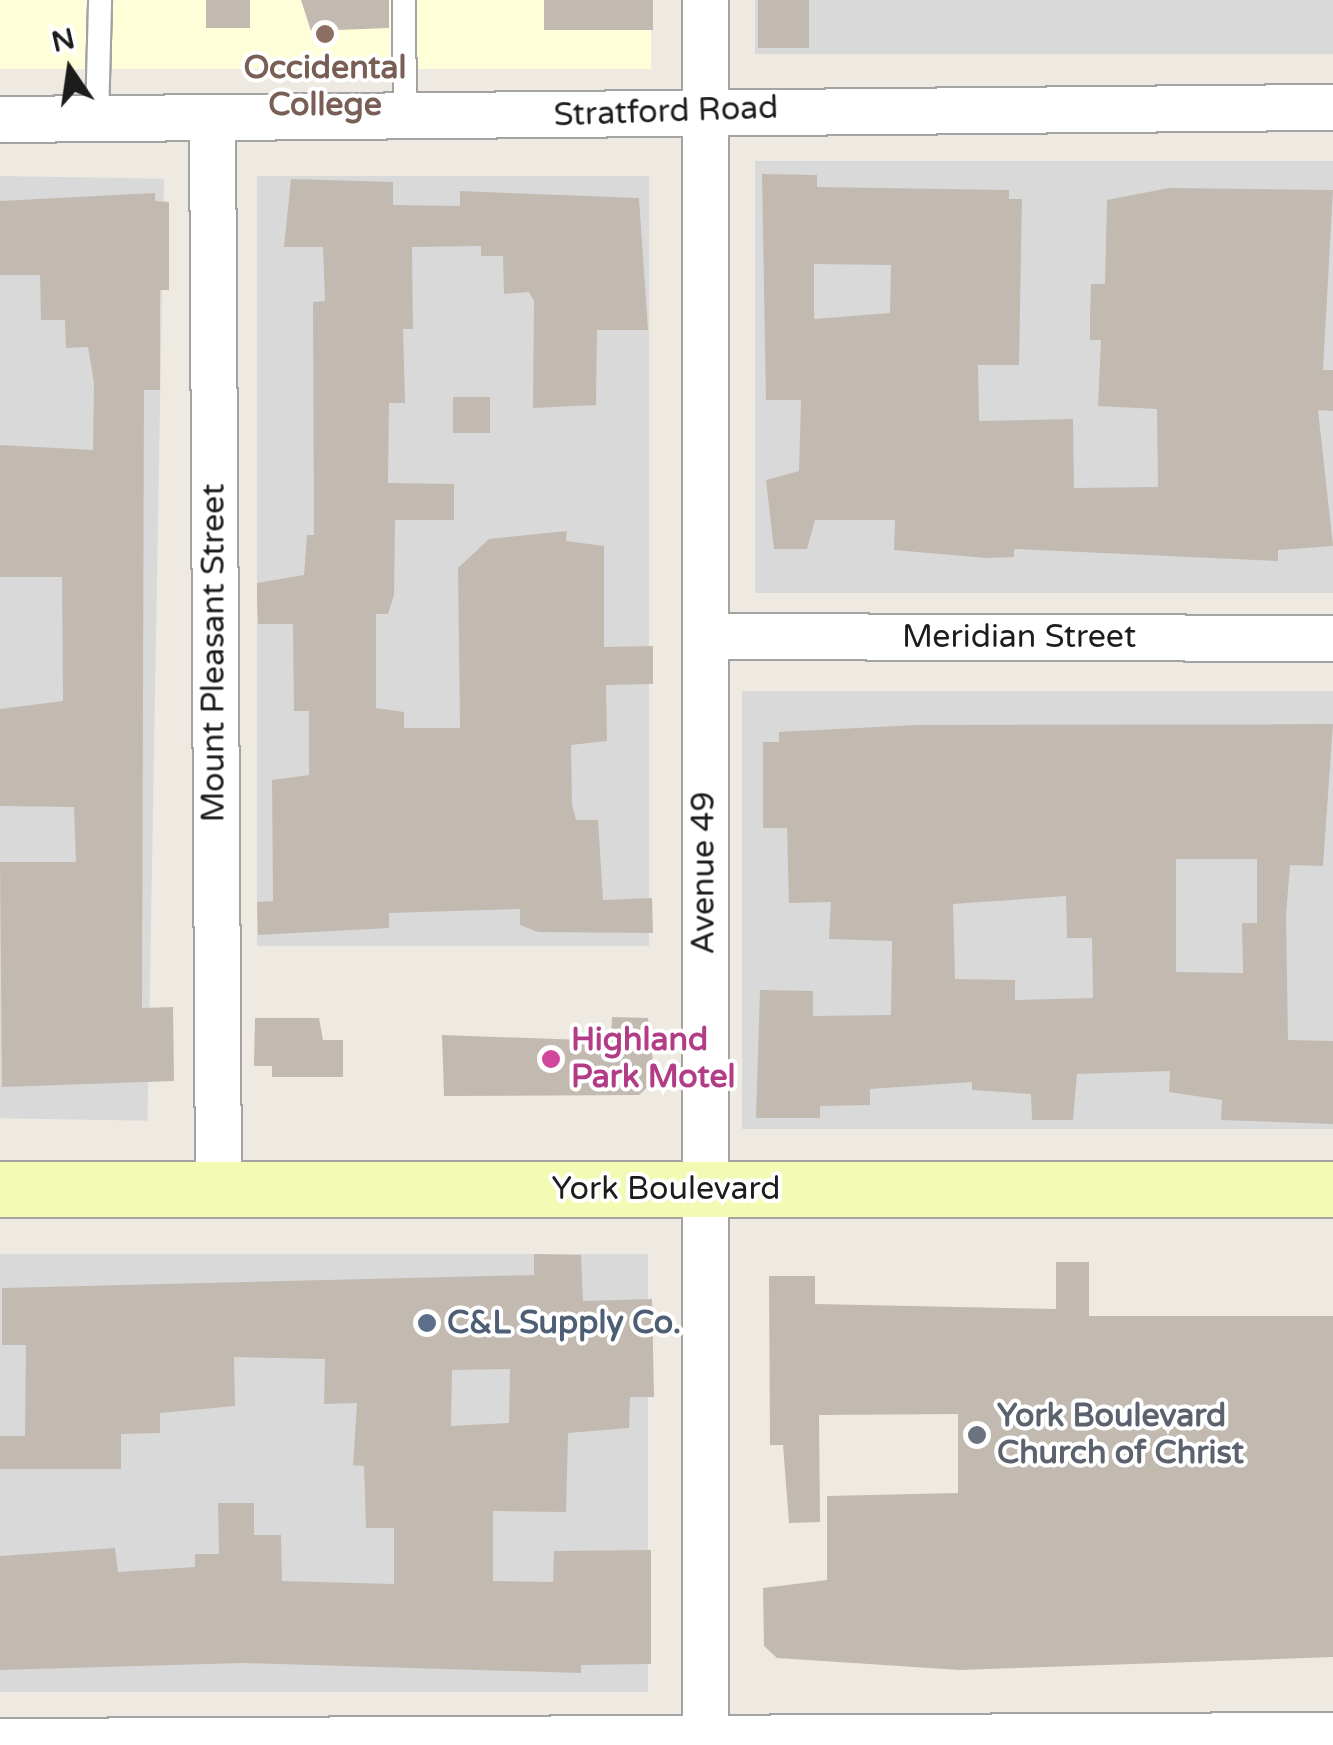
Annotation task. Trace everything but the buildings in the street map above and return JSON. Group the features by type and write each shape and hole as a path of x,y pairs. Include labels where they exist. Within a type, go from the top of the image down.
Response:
{"main road":[{"name":"York Boulevard","path":"0,1189 1333,1189"}],"street":[{"name":"Avenue 49","path":"705,0 706,1739"},
{"name":"Stratford Road","path":"0,119 1333,108"},
{"name":"Mount Pleasant Street","path":"212,117 218,1189"},
{"name":"Meridian Street","path":"706,636 1333,638"},
{"path":"0,1741 1333,1735"}],"lane":[{"path":"96,118 100,0"},
{"path":"404,0 405,117"}],"shaded area":[{"name":"Occidental College","path":"0,0 651,0 651,69 0,69"},
{"path":"755,0 1333,0 1333,54 755,54"},
{"path":"755,161 1333,161 1333,593 755,593"},
{"path":"0,176 164,179 148,1121 0,1118"},
{"path":"257,176 649,176 649,946 257,946"},
{"path":"742,691 1333,691 1333,1129 742,1129"},
{"path":"0,1254 648,1254 648,1692 0,1692"}],"place":[{"name":"Occidental College","path":"325,34"},
{"name":"Highland Park Motel","path":"551,1059"},
{"name":"C&L Supply Co.","path":"427,1323"},
{"name":"York Boulevard Church of Christ","path":"977,1435"}]}
